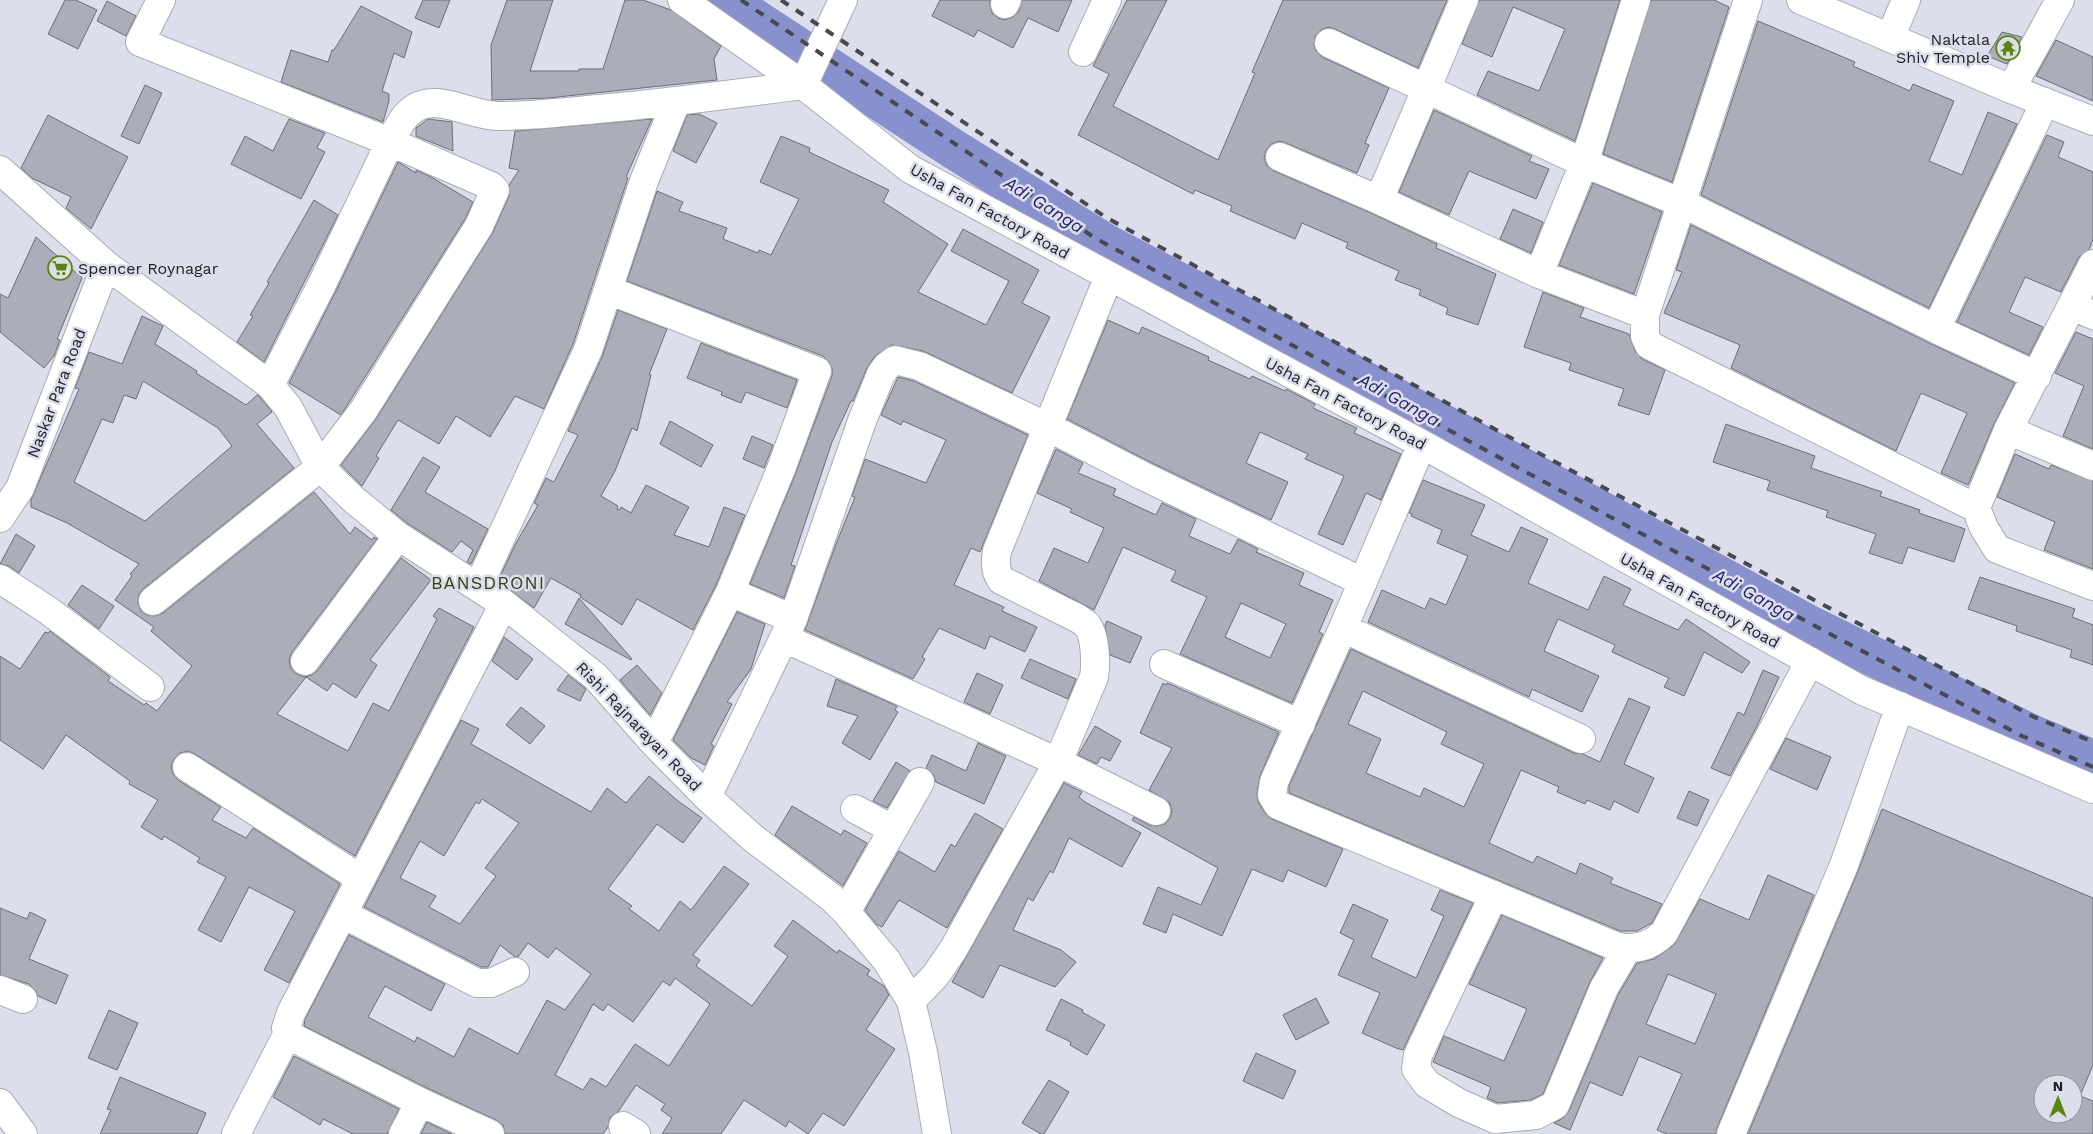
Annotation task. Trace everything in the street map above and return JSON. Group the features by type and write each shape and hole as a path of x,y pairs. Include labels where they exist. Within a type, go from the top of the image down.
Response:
{"street":[{"path":"153,601 320,467 363,411 479,226 495,190 491,186 390,142 140,42 161,0"},
{"name":"Usha Fan Factory Road","path":"682,0 803,85 910,169 1422,444 1861,690 2093,789"},
{"path":"270,385 321,286 390,142 403,119 414,107 427,104 441,104 475,113 498,116 676,102 803,85 844,0"},
{"path":"1083,52 1107,0"},
{"path":"1378,200 1464,0"},
{"path":"1539,274 1584,163 1636,0"},
{"path":"1748,0 1645,315 1645,336 1649,345 1976,508 1984,528 1997,549 2093,586"},
{"path":"1801,0 2011,89 2093,121"},
{"path":"1890,38 1906,0"},
{"path":"2011,89 2060,0"},
{"path":"1329,43 1584,163 1682,203 1936,329 2037,376"},
{"path":"478,588 588,350 644,181 676,102"},
{"path":"1936,329 2045,102"},
{"path":"1280,157 1539,274 1645,315"},
{"name":"Rishi Rajnarayan Road","path":"0,170 106,265 270,385 288,407 320,467 353,499 398,536 504,604 596,677 654,743 707,797 754,838 832,898 846,912 887,961 911,1001 937,1134"},
{"path":"1976,508 2008,430 2037,376 2082,310 2093,264"},
{"name":"Naskar Para Road","path":"0,518 20,488 106,265"},
{"path":"911,1001 935,976 953,950 1058,762 1094,677 1096,666 1092,634 1087,626 1077,618 1001,580 996,572 995,563 1001,542 1109,276"},
{"path":"608,290 817,371 781,469 730,592 654,743"},
{"path":"707,797 788,628 862,421 882,374 887,366 895,360 919,366 1048,427 1141,475 1363,582"},
{"path":"2008,430 2093,466"},
{"path":"1422,444 1274,782 1272,795 1278,805 1627,949 1648,944 1657,940 1664,933 1810,661"},
{"path":"305,661 398,536"},
{"path":"0,579 49,610 150,687"},
{"path":"730,592 788,628 1156,811"},
{"path":"490,1134 420,1102 294,1038 288,1033 286,1028 290,1014 504,604"},
{"path":"1343,628 1581,739"},
{"path":"1164,664 1300,724"},
{"path":"1731,1134 1844,864 1900,706"},
{"path":"187,767 361,879"},
{"path":"846,912 920,782"},
{"path":"855,809 892,829"},
{"path":"1494,895 1418,1055 1416,1069 1427,1084 1459,1103 1495,1119 1536,1114 1555,1105 1604,988 1627,949"},
{"path":"343,914 477,983 491,983 515,972"},
{"path":"236,1134 288,1033"},
{"path":"0,1102 20,1133"},
{"path":"403,1134 420,1102"}],"building":[{"path":"65,0 76,0 97,10 78,49 48,34"},
{"path":"423,0 450,0 439,28 415,18"},
{"path":"507,0 553,0 530,71 603,69 625,0 643,0 671,10 721,46 714,59 717,80 548,98 492,100 491,45"},
{"path":"940,0 990,0 992,13 998,18 1005,20 1013,17 1019,11 1022,0 1072,0 1058,32 1028,18 1013,48 978,30 974,37 932,16"},
{"path":"1127,0 1167,0 1113,106 1218,160 1255,73 1252,72 1283,0 1447,0 1418,68 1335,29 1328,27 1321,30 1315,36 1314,45 1316,51 1322,57 1389,88 1365,143 1369,145 1357,173 1279,141 1271,144 1266,150 1264,158 1267,166 1274,171 1373,214 1437,244 1436,248 1496,274 1478,325 1446,314 1448,308 1419,295 1421,290 1395,280 1399,271 1346,248 1348,243 1302,223 1295,239 1230,211 1232,206 1195,190 1193,194 1078,135 1109,74 1093,66"},
{"path":"1479,0 1620,0 1575,141 1477,95 1488,71 1539,91 1565,29 1513,7 1492,57 1462,44"},
{"path":"1651,0 1714,0 1729,7 1672,182 1603,154"},
{"path":"107,1 136,16 126,36 97,21"},
{"path":"361,6 412,32 404,58 394,53 382,91 389,94 383,122 281,82 291,50 328,62 332,50 334,50"},
{"path":"1758,21 1855,62 1853,66 1910,91 1913,84 1954,101 1929,161 1962,175 1988,112 2017,124 1929,308 1701,195"},
{"name":"Naktala Shiv Temple","path":"2002,32 2022,37 2007,64 1987,56"},
{"path":"2056,40 2093,57 2093,101 2036,76"},
{"path":"145,85 162,93 139,144 121,136"},
{"path":"1434,110 1532,156 1529,161 1549,169 1536,199 1469,171 1449,215 1399,192"},
{"path":"699,114 717,123 696,163 673,151 687,115"},
{"path":"48,115 128,157 91,229 66,208 71,197 32,178 21,168"},
{"path":"289,119 325,133 317,148 325,152 301,199 231,164 245,136 273,151"},
{"path":"428,119 452,122 453,151 416,136 416,128"},
{"path":"652,119 626,177 628,178 573,344 544,409 515,396 490,437 456,416 439,444 398,420 376,456 379,458 362,486 341,465 376,419 493,232 509,196 509,185 519,170 509,168 515,131"},
{"path":"2047,135 2064,142 2058,157 2093,172 2093,239 2089,250 2079,257 2061,292 2025,277 2009,312 2043,327 2029,355 1957,322"},
{"path":"781,136 810,148 809,152 889,190 883,202 948,244 918,292 986,325 1009,281 951,251 963,229 1039,270 1022,303 1050,317 1012,393 923,351 892,345 875,356 867,368 832,442 791,565 795,566 784,598 750,584 795,475 832,376 829,362 823,356 627,281 657,191 683,202 679,211 727,228 723,239 758,253 759,250 771,255 799,199 760,182"},
{"path":"398,162 416,173 416,170 431,177 473,202 465,219 341,415 289,383"},
{"path":"1593,183 1662,212 1634,294 1559,265"},
{"path":"314,200 338,215 264,362 237,342 253,316 250,315 269,283 267,282"},
{"path":"1513,209 1543,222 1531,253 1500,239"},
{"path":"1691,225 1929,343 2015,383 1994,424 1968,485 1941,473 1967,413 1921,393 1896,451 1731,368 1740,345 1664,313 1682,272 1676,270"},
{"path":"36,237 82,278 57,339 60,340 54,356 44,368 0,332 0,294 8,298"},
{"path":"1543,292 1584,308 1580,317 1629,334 1635,351 1642,359 1665,370 1649,415 1618,405 1624,389 1569,370 1571,363 1524,347"},
{"path":"618,310 667,329 649,375 651,375 637,431 632,428 615,471 601,496 618,506 617,509 620,510 621,507 631,513 646,485 689,507 674,535 709,547 724,507 745,515 716,585 693,630 637,599 622,625 580,597 581,595 551,578 534,608 498,581 515,545 538,505 534,503 546,478 554,482 578,435 568,431 602,357"},
{"path":"142,316 163,326 155,344 246,405 257,395 259,396 272,412 257,424 294,468 143,589 139,595 138,603 141,611 147,615 155,616 163,613 314,492 350,534 355,527 372,540 374,537 377,539 292,652 289,660 291,668 295,673 304,677 312,675 318,670 401,558 431,580 370,660 377,665 356,698 333,683 327,691 306,677 277,714 348,751 373,703 389,711 437,619 433,616 439,608 474,627 355,856 195,754 188,751 180,753 174,759 171,766 173,774 178,780 221,807 212,820 246,838 253,828 340,884 289,983 264,970 295,911 249,887 221,942 198,930 226,877 197,862 200,858 164,836 162,840 141,827 158,800 129,784 130,781 66,735 43,769 0,740 0,656 20,669 45,632 48,633 50,631 110,677 108,681 144,705 146,703 157,711 192,666 151,631 154,627 115,600 132,576 130,574 139,564 67,523 31,507 31,500 79,389 75,388 89,352 122,364","holes":["143,381 218,428 232,446 145,521 74,482 102,419 113,423 124,395 136,399"]},
{"path":"1108,320 1139,334 1142,327 1209,357 1208,360 1250,379 1252,376 1285,391 1286,389 1315,404 1313,408 1357,428 1354,433 1401,454 1381,500 1366,493 1343,545 1318,534 1344,476 1305,459 1308,454 1260,432 1246,463 1288,482 1271,520 1148,461 1067,419"},
{"path":"2076,332 2093,339 2093,449 2063,436 2084,386 2055,373"},
{"path":"701,343 797,380 787,408 746,392 741,403 721,395 722,392 687,378"},
{"path":"898,377 914,381 1028,435 980,552 971,548 954,585 1004,607 1002,611 1037,627 1025,652 990,636 985,649 939,628 922,657 925,659 913,679 805,630 855,497 852,496 865,459 926,483 946,440 903,421 901,425 881,415"},
{"path":"670,421 713,445 701,467 660,444"},
{"path":"1726,424 1815,456 1811,468 1882,492 1880,496 1920,510 1919,513 1965,529 1954,562 1908,547 1902,564 1869,553 1876,534 1826,517 1828,511 1767,490 1770,481 1713,462"},
{"path":"752,436 773,445 764,468 743,459"},
{"path":"1056,449 1083,463 1078,473 1116,489 1113,495 1156,515 1162,503 1196,519 1189,536 1230,554 1238,539 1258,549 1256,552 1304,573 1299,585 1333,600 1319,632 1323,634 1292,703 1180,654 1207,597 1171,581 1176,571 1123,547 1094,610 1039,581 1054,548 1088,563 1104,528 1070,512 1072,509 1037,493","holes":["1241,603 1286,624 1270,658 1225,637"]},
{"path":"2015,454 2049,469 2051,465 2093,481 2093,569 2044,550 2055,522 1997,497"},
{"path":"423,457 440,467 425,492 488,529 471,564 467,562 473,550 461,541 452,552 407,523 391,510"},
{"path":"1423,480 1485,505 1471,535 1509,552 1521,527 1548,539 1528,583 1588,610 1604,576 1631,589 1623,605 1678,630 1686,619 1750,662 1742,673 1704,652 1684,696 1664,687 1669,678 1612,652 1615,645 1558,619 1544,651 1599,676 1582,712 1532,689 1529,697 1368,622 1382,590 1425,609 1430,598 1446,605 1468,556 1437,543 1442,530 1411,516 1412,514 1409,513"},
{"path":"16,534 35,546 19,573 9,566 0,564"},
{"path":"1980,577 2075,609 2072,617 2093,625 2093,665 2070,657 2072,650 2016,631 2017,626 1968,609"},
{"path":"82,585 114,606 99,629 68,605"},
{"path":"579,598 632,659 631,660 565,624"},
{"path":"737,612 765,624 751,669 727,702 732,704 711,744 714,746 705,765 691,758 673,740"},
{"path":"1107,621 1142,637 1130,663 1110,655 1105,625"},
{"path":"504,637 533,659 517,680 492,661"},
{"path":"1351,649 1574,753 1583,754 1600,762 1629,698 1650,707 1624,764 1654,778 1638,813 1614,801 1610,810 1587,800 1585,804 1557,792 1559,787 1521,770 1489,843 1533,863 1537,856 1576,874 1580,863 1613,878 1610,883 1662,904 1652,923 1637,931 1620,931 1289,793 1289,786","holes":["1363,691 1447,732 1441,744 1484,764 1464,807 1424,788 1420,797 1366,773 1381,739 1348,724"]},
{"path":"1030,659 1076,679 1068,699 1021,678"},
{"path":"637,665 662,693 650,715 620,680"},
{"path":"1763,670 1779,677 1757,726 1730,776 1711,768 1738,712 1744,715"},
{"path":"977,673 1003,685 990,714 964,702"},
{"path":"568,675 586,689 580,701 557,690"},
{"path":"836,679 897,706 895,710 898,712 870,760 842,743 858,716 827,706"},
{"path":"1163,683 1166,685 1167,683 1279,732 1260,776 1257,793 1258,802 1265,813 1272,819 1343,849 1326,887 1288,870 1283,882 1252,869 1222,936 1173,914 1166,933 1143,924 1158,887 1201,905 1218,868 1132,820 1134,817 1149,825 1165,824 1170,818 1172,810 1169,802 1149,790 1172,748 1140,733"},
{"path":"521,707 545,726 530,744 506,725"},
{"path":"461,720 479,729 471,744 591,812 607,788 626,803 649,776 678,801 702,818 683,843 657,824 608,889 632,906 629,909 659,931 680,901 691,910 724,866 749,884 693,955 700,960 696,966 752,1006 788,956 774,946 793,920 837,953 839,950 870,970 867,975 884,986 889,995 866,1030 895,1049 844,1126 823,1113 808,1134 789,1121 786,1127 744,1100 721,1134 662,1134 672,1118 661,1110 665,1104 636,1085 618,1112 610,1117 608,1127 603,1134 505,1134 503,1125 496,1120 427,1088 304,1026 305,1019 349,935 445,984 431,1011 385,986 368,1017 415,1042 417,1037 454,1057 469,1028 518,1054 547,1000 565,1010 591,974 556,948 548,958 528,943 518,957 515,957 500,945 488,967 481,967 364,907","holes":["482,799 519,823 485,868 496,876 460,924 429,907 436,896 400,878 420,841 444,856 476,802 479,804","675,978 710,1004 669,1066 635,1044 606,1087 591,1078 583,1090 555,1075 593,1004 603,1011 608,1004 633,1022 663,981 670,986"]},
{"path":"1095,726 1121,741 1110,761 1101,757 1097,764 1078,755"},
{"path":"1786,738 1831,757 1817,790 1770,769"},
{"path":"978,743 1006,756 984,804 936,782 933,774 926,768 932,755 966,771"},
{"path":"896,762 910,771 887,808 873,801"},
{"path":"1064,783 1082,792 1079,797 1085,802 1141,833 1122,867 1069,838 1053,873 1050,871 1033,901 1028,898 1013,930 1061,950 1076,962 1055,987 1000,965 983,998 952,982"},
{"path":"1689,791 1709,800 1697,826 1677,818"},
{"path":"792,806 841,835 844,830 867,843 843,886 775,835"},
{"path":"1882,809 2093,898 2093,1065 2083,1089 2083,1074 2033,1074 2033,1124 2083,1124 2083,1097 2093,1101 2093,1134 1748,1134"},
{"path":"975,813 1003,829 947,928 899,900 882,927 876,924 865,910 899,851 935,872 951,844 955,847"},
{"path":"1768,875 1814,895 1716,1134 1667,1134 1657,1130 1682,1074 1639,1056 1622,1096 1590,1082 1570,1130 1554,1123 1563,1118 1569,1111 1618,995 1637,963 1654,959 1674,945 1700,899 1749,920","holes":["1668,974 1716,994 1695,1044 1646,1024"]},
{"path":"1440,890 1473,903 1403,1050 1362,1033 1380,993 1338,975 1354,940 1340,933 1353,904 1388,920 1371,957 1416,978 1444,916 1431,910"},
{"path":"0,908 27,919 30,912 46,920 29,959 68,975 56,1004 38,996 29,984 0,975"},
{"path":"1502,915 1603,958 1590,982 1543,1094 1531,1100 1498,1103 1487,1098 1491,1087 1433,1062 1444,1036 1504,1061 1527,1009 1469,984"},
{"path":"1316,998 1329,1023 1296,1040 1283,1015"},
{"path":"1061,999 1083,1010 1082,1012 1105,1025 1087,1055 1070,1045 1071,1042 1046,1030"},
{"path":"109,1010 138,1023 117,1070 88,1058"},
{"path":"1256,1053 1296,1071 1283,1099 1243,1081"},
{"path":"294,1056 399,1109 387,1134 353,1134 323,1119 320,1125 273,1097"},
{"path":"120,1077 206,1113 197,1134 100,1134 111,1110 107,1109"},
{"path":"1049,1080 1069,1092 1044,1134 1041,1134 1022,1123"},
{"path":"427,1122 452,1134 421,1134"}],"waterway":[{"name":"Adi Ganga","path":"726,0 955,150 1108,245 1319,356 1809,625 2033,735 2093,760"}],"railway":[{"path":"741,0 1095,238 1537,478 2022,736 2093,767"},
{"path":"781,0 1107,218 1548,458 2032,716 2093,742"}],"place":[{"name":"Naktala Shiv Temple","path":"2008,48"},
{"name":"Spencer Roynagar","path":"60,268"}],"district":[{"name":"BANSDRONI","path":"488,583"}]}
